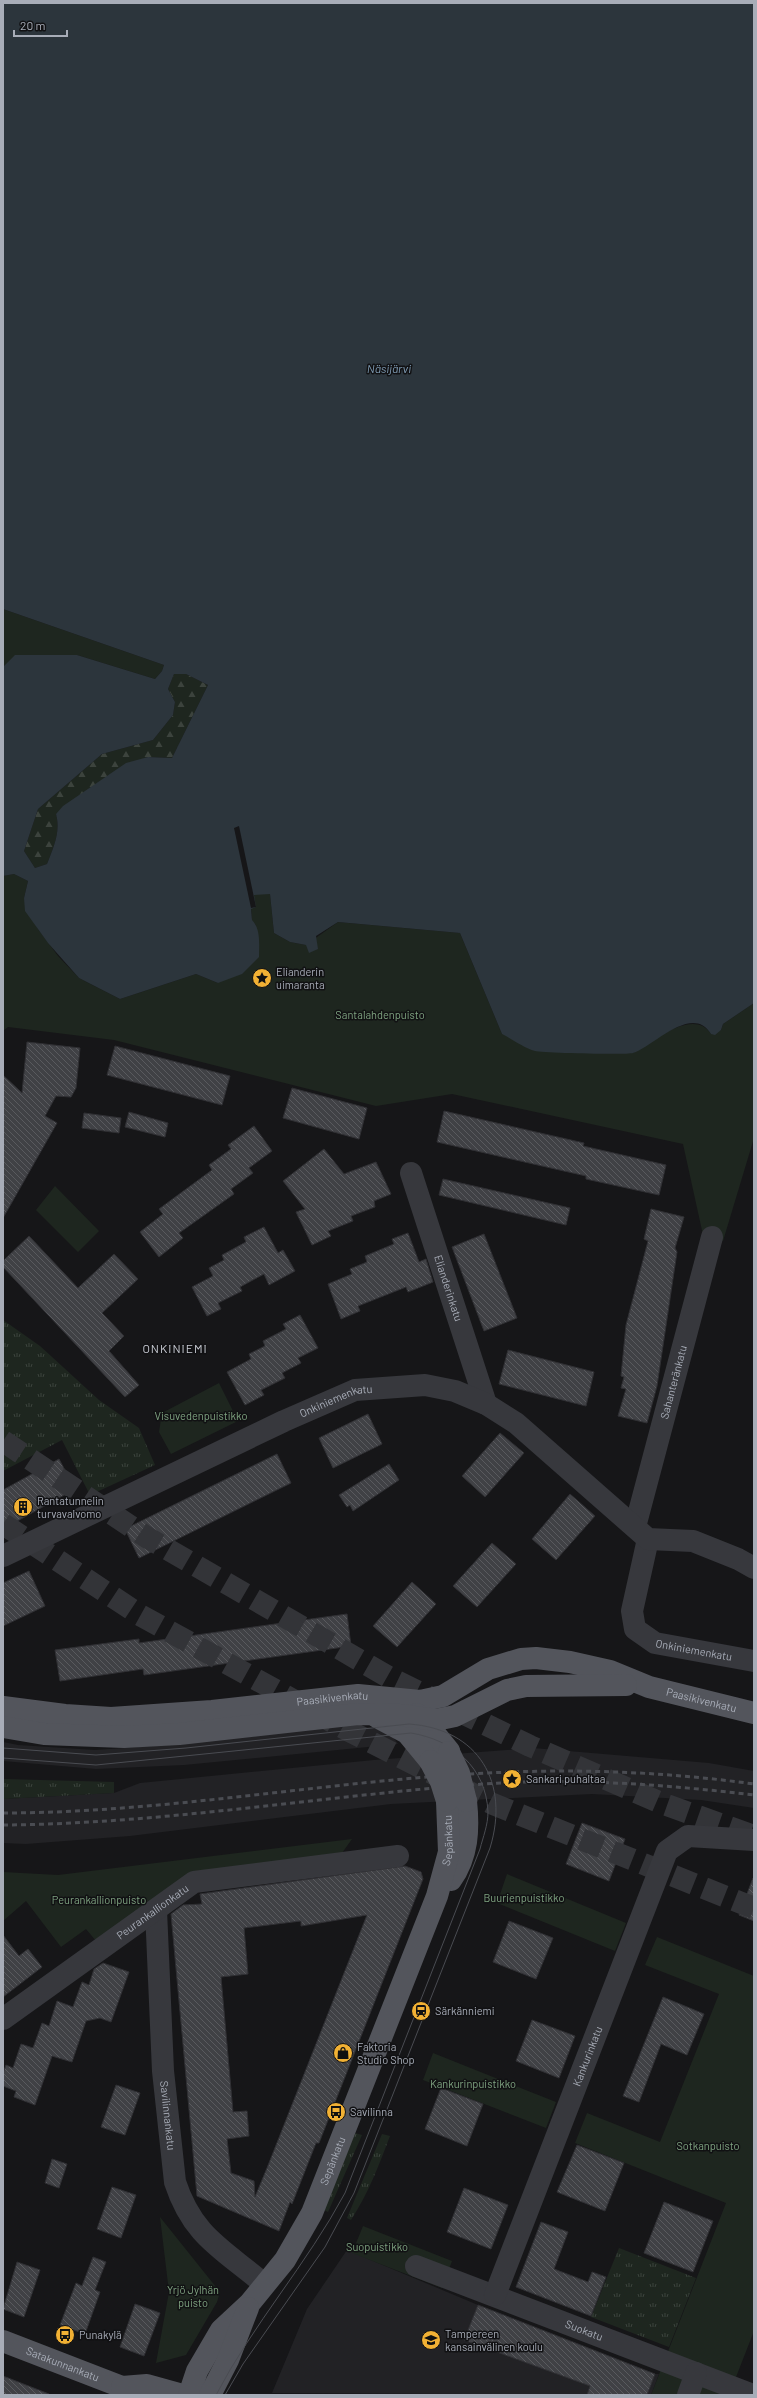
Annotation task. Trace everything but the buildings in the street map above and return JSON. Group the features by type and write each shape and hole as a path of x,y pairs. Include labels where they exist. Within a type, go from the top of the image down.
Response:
{"main road":[{"name":"Paasikivenkatu","path":"3,1727 44,1734 124,1737 185,1733 345,1715 378,1706 420,1701 443,1696 488,1668 521,1659 536,1658 570,1662 610,1672 649,1687 754,1713"},
{"name":"Paasikivenkatu","path":"423,1719 436,1720 455,1716 507,1690 526,1686 609,1684 649,1687"},
{"name":"Paasikivenkatu","path":"3,1707 65,1716 111,1718 212,1711 358,1695 378,1706"},
{"path":"421,1748 423,1719 443,1696"},
{"name":"Sepänkatu","path":"189,2395 198,2371 221,2330 250,2303 289,2255 312,2213 437,1896 458,1871 465,1850 468,1835 457,1801 459,1773 449,1751 423,1719 411,1710 378,1706"},
{"name":"Sepänkatu","path":"378,1706 421,1748 441,1782 457,1801"},
{"name":"Sepänkatu","path":"449,1751 448,1732 455,1716"},
{"name":"Sepänkatu","path":"210,2395 228,2360 250,2303"},
{"name":"Satakunnankatu","path":"3,2341 126,2391 147,2385 183,2395"}],"street":[{"name":"Elianderinkatu","path":"411,1173 486,1404"},
{"name":"Sahanteränkatu","path":"642,1533 712,1237"},
{"name":"Onkiniemenkatu","path":"3,1556 284,1421 355,1390 426,1385 455,1390 486,1404 516,1423 642,1533 632,1611 635,1629 655,1643 754,1661"},
{"path":"642,1533 693,1541 738,1559 754,1568"},
{"name":"Kankurinkatu","path":"495,2295 667,1851 677,1842 688,1836 754,1840"},
{"name":"Peurankallionkatu","path":"3,2020 156,1910 185,1887 194,1882 398,1856"},
{"name":"Savilinnankatu","path":"156,1910 162,2071 175,2182 184,2206 200,2231 264,2284"},
{"name":"Suokatu","path":"416,2266 753,2395"},
{"path":"688,2395 696,2373"}],"shaded area":[{"path":"346,1723 377,1729 393,1737 398,1744 184,1765 96,1769 3,1761 3,1742 18,1745 95,1750 182,1744"},
{"path":"533,1748 709,1763 754,1771 754,1808 701,1800 592,1794 391,1804 130,1836 26,1844 3,1843 3,1799 114,1793 140,1783 374,1760"},
{"name":"Tampereen kansainvälinen koulu","path":"347,2250 478,2305 655,2374 659,2374 651,2395 272,2393 307,2309"}],"green space":[{"path":"3,609 164,665 162,671 155,679 77,655 54,656 3,667"},
{"path":"174,674 186,674 208,685 172,758 148,757 56,814 58,827 57,834 47,864 35,868 24,851 38,809 102,754 153,740 173,715 175,702 168,689"},
{"name":"Santalahdenpuisto","path":"14,874 28,881 24,898 38,929 58,956 79,978 120,999 196,974 218,983 256,925 252,921 251,908 254,894 270,894 274,933 290,942 306,945 338,922 460,933 502,1034 633,1053 661,1035 684,1025 694,1024 704,1027 711,1034 721,1030 723,1024 754,1003 754,1138 723,1241 703,1235 683,1144 452,1094 376,1106 114,1040 8,1027 3,1031 3,876"},
{"path":"55,1186 99,1231 78,1252 36,1210"},
{"path":"3,1320 40,1346 99,1400 139,1428 155,1465 90,1495 62,1440 3,1471"},
{"name":"Visuvedenpuistikko","path":"219,1383 238,1421 171,1454 159,1432 162,1413"},
{"path":"3,1779 114,1782 114,1793 3,1799"},
{"name":"Peurankallionpuisto","path":"352,1839 342,1853 190,1875 96,1941 86,1929 61,1947 26,1901 3,1921 3,1872 58,1875"},
{"name":"Buurienpuistikko","path":"507,1874 626,1923 615,1951 497,1903"},
{"name":"Sotkanpuisto","path":"657,1937 754,1976 754,2331 729,2395 651,2395 726,2203 575,2143 587,2113 660,2142 719,1994 645,1965"},
{"name":"Kankurinpuistikko","path":"433,2053 556,2102 546,2128 423,2080"},
{"path":"355,2133 362,2135 328,2212 324,2210"},
{"path":"382,2134 390,2136 368,2190 351,2220 347,2218"},
{"name":"Yrjö Jylhän puisto","path":"160,2217 220,2292 217,2302 186,2355 156,2363 169,2292"},
{"name":"Suopuistikko","path":"363,2226 452,2261 442,2288 352,2253"},
{"path":"619,2248 696,2278 669,2347 591,2317"}],"water":[{"name":"Näsijärvi","path":"3,3 754,3 754,1003 723,1024 721,1030 715,1035 711,1034 703,1026 694,1023 683,1025 672,1030 633,1053 585,1054 531,1050 502,1034 460,933 338,922 316,936 318,949 309,953 306,945 290,942 274,933 270,894 254,895 256,907 251,909 252,920 258,932 259,957 242,974 218,983 196,974 120,999 79,978 48,943 25,911 24,898 28,881 14,874 3,876 3,667 15,655 77,655 155,679 162,671 164,665 3,609","holes":["174,674 186,674 208,685 172,758 148,757 126,763 63,806 56,814 58,827 57,834 47,864 35,868 24,851 38,809 102,754 153,740 173,715 175,702 168,689"]}],"pier":[{"path":"239,826 256,907 251,908 234,828"}],"tunnel":[{"path":"3,1441 148,1538 392,1679 530,1746 661,1803 754,1836"},
{"path":"3,1524 140,1615 349,1731 493,1804 754,1908"}],"tram line":[{"path":"3,1748 96,1755 186,1748 409,1724 433,1728 454,1736 471,1748 483,1764 492,1782 496,1802 495,1824 490,1848 354,2193 325,2247 243,2364 225,2395"},
{"path":"3,1758 96,1765 411,1733 440,1742 453,1749 464,1758 474,1769 486,1796 488,1817 480,1849 345,2193 314,2245 246,2343 216,2395"}],"railway":[{"path":"3,1813 62,1812 120,1808 413,1778 506,1772 612,1772 683,1776 754,1784"},
{"path":"3,1825 120,1820 412,1790 506,1783 612,1783 754,1795"}],"place":[{"name":"Elianderin uimaranta","path":"262,978"},
{"name":"Rantatunnelin turvavalvomo","path":"23,1507"},
{"name":"Sankari puhaltaa","path":"512,1779"},
{"name":"Särkänniemi","path":"421,2011"},
{"name":"Faktoria Studio Shop","path":"343,2053"},
{"name":"Savilinna","path":"336,2112"},
{"name":"Punakylä","path":"65,2335"},
{"name":"Tampereen kansainvälinen koulu","path":"431,2340"}],"district":[{"name":"ONKINIEMI","path":"175,1349"}]}
